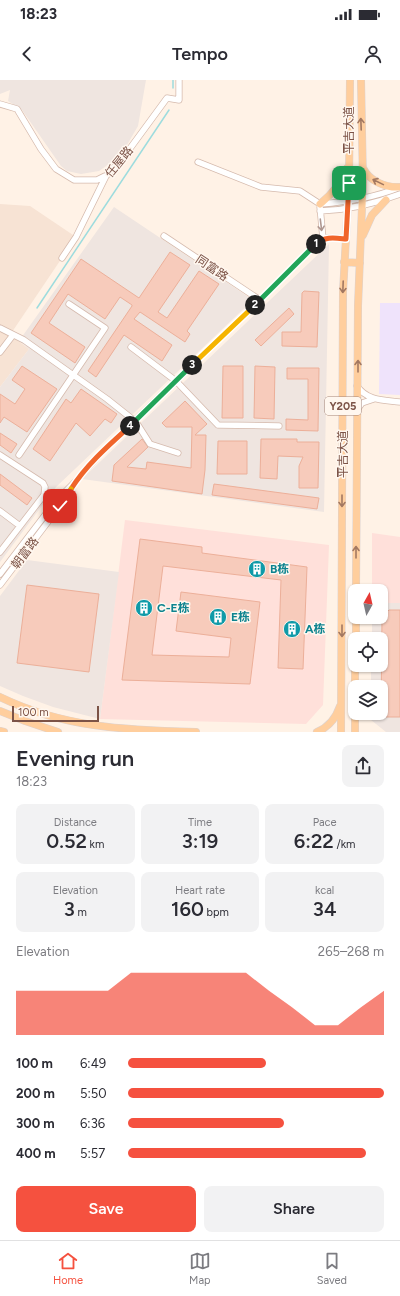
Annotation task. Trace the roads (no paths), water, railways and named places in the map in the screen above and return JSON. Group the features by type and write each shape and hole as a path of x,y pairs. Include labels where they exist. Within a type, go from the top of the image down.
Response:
{"main road":[{"name":"平吉大道","path":"341,732 344,262 348,204 350,80"},
{"name":"平吉大道","path":"356,584 357,386 363,167 361,80"},
{"path":"349,140 362,140"},
{"path":"320,207 341,182 349,160"},
{"path":"363,167 367,175 375,181 390,186 400,187"},
{"path":"360,245 368,221 386,200"},
{"path":"344,262 360,263"},
{"path":"0,697 36,712 60,719 86,724 139,731 196,732"},
{"path":"317,732 334,719 338,712 341,698"},
{"path":"0,711 58,732"},
{"path":"355,720 355,732"},
{"path":"355,720 362,732"},
{"path":"0,731 4,732"}],"street":[{"name":"任屋路","path":"62,258 76,237 106,176 123,158 167,98 179,100 179,80"},
{"path":"0,104 17,109 41,149 56,169 74,180 97,180 106,176"},
{"path":"198,162 261,187 300,191 320,207 386,200 400,194"},
{"path":"362,202 400,187"},
{"path":"320,207 323,239"},
{"name":"同富路","path":"164,236 260,300"},
{"path":"76,481 100,454 319,242 323,239 330,238 346,239"},
{"path":"19,455 105,328 69,304"},
{"path":"0,328 24,340 134,421 150,444 178,453"},
{"path":"0,352 13,335"},
{"path":"131,348 176,381 218,425 279,426"},
{"path":"357,386 362,392 375,399 400,402"},
{"path":"357,410 362,403 375,399"},
{"path":"0,454 43,483 45,487 44,495 0,552"},
{"name":"朝富路","path":"0,574 55,502 76,481"},
{"name":"朝富路","path":"0,585 63,502 76,481"},
{"path":"0,511 20,526"}],"waterway":[{"path":"173,80 173,88"},
{"path":"37,308 169,110"}],"place":[{"name":"B栋","path":"257,569"},
{"name":"C-E栋","path":"144,608"},
{"name":"E栋","path":"218,617"},
{"name":"A栋","path":"292,629"}]}
